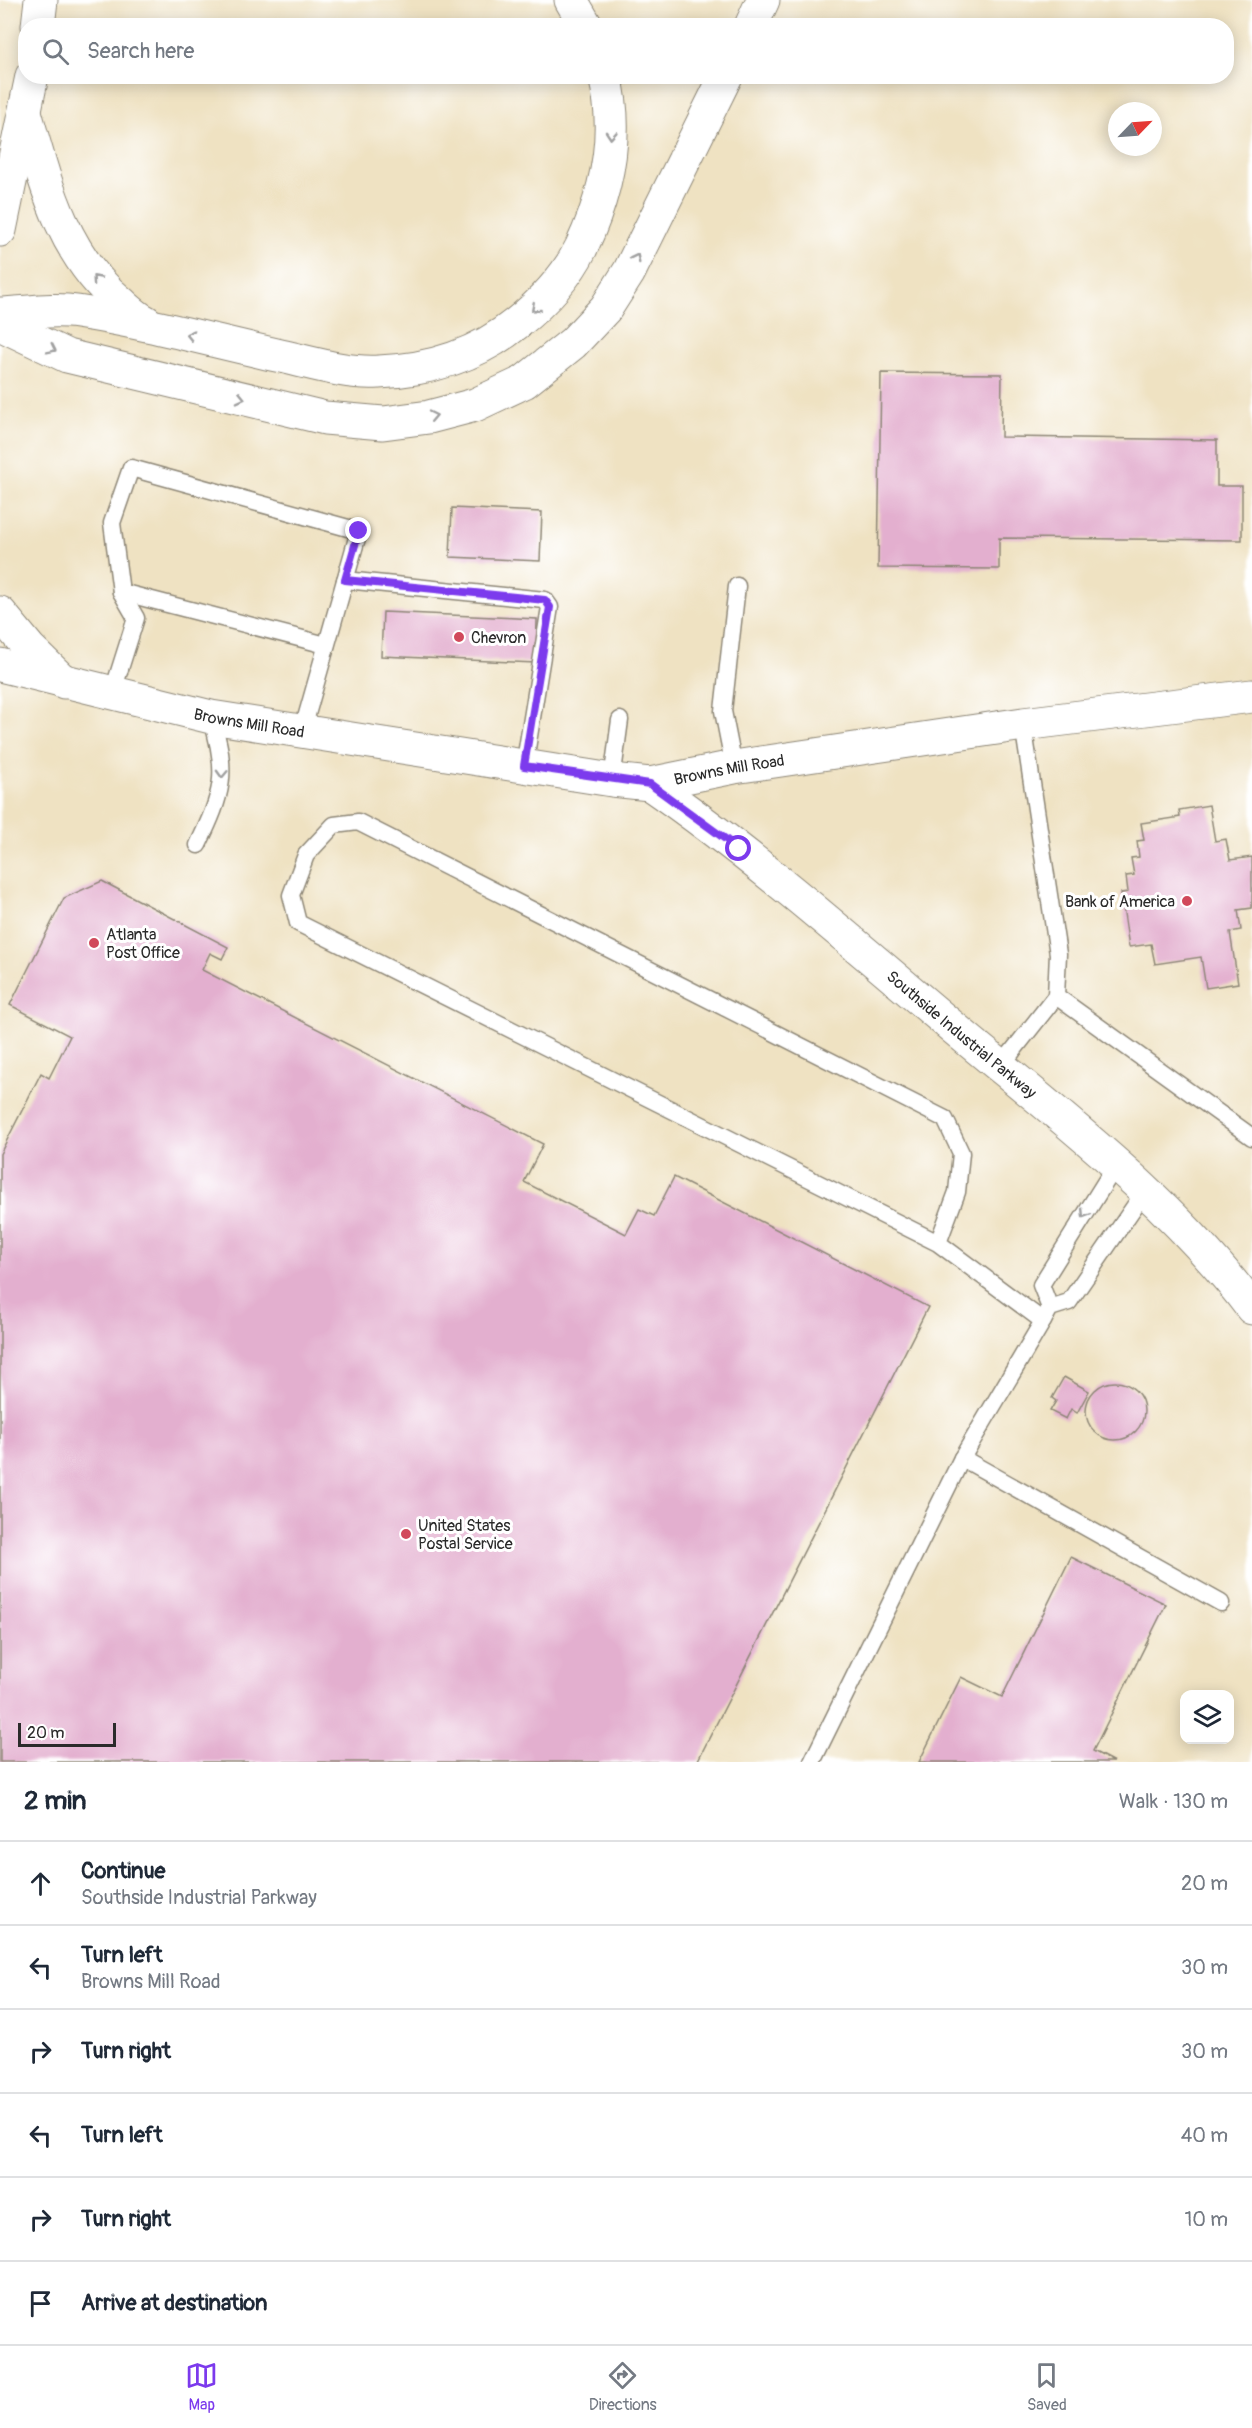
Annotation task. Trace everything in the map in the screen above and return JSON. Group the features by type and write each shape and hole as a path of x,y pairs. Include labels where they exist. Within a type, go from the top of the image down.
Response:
{"main road":[{"path":"39,18 41,0"},
{"path":"571,0 581,18"},
{"path":"755,18 764,0"},
{"path":"0,314 75,311 329,367 377,373 417,369 456,358 500,337 540,304 573,263 596,217 609,168 612,122 606,84"},
{"path":"0,324 67,357 326,417 383,423 429,417 475,405 524,382 573,343 606,308 634,262 722,84"},
{"path":"29,92 49,196 83,264 110,294 142,320 158,328"},
{"path":"0,230 29,92"},
{"path":"0,613 29,648 64,682"},
{"name":"Browns Mill Road","path":"0,665 211,717 650,784 734,767 1023,724 1252,696"},
{"name":"Southside Industrial Parkway","path":"650,784 739,849 1116,1165 1222,1268 1252,1308"}],"lane":[{"path":"112,694 136,618 121,592 112,523 131,468 359,531 302,732"},
{"path":"345,580 545,600 550,607 524,766"},
{"path":"734,767 723,711 738,586"},
{"path":"121,592 326,645"},
{"path":"198,845 216,807 222,778 219,741 211,717"},
{"path":"612,780 620,720"},
{"path":"1000,1067 1056,996 1058,954 1023,724"},
{"path":"938,1243 957,1192 961,1153 945,1119 358,822 334,825 306,855 291,895 298,923 938,1243 1046,1314"},
{"path":"1056,996 1252,1137"},
{"path":"1046,1314 1041,1285 1116,1165"},
{"path":"812,1762 962,1458 1046,1314 1069,1302 1145,1191"},
{"path":"962,1458 1221,1603"}],"building":[{"path":"881,373 1002,374 1001,437 1217,440 1217,486 1242,486 1242,540 999,538 999,569 878,568"},
{"path":"452,508 542,512 540,561 450,557"},
{"name":"Chevron","path":"383,612 537,619 536,663 381,656"},
{"name":"Bank of America","path":"1209,805 1215,841 1226,839 1230,860 1252,857 1252,908 1238,910 1241,930 1230,932 1238,983 1206,988 1201,957 1155,964 1151,944 1129,947 1121,893 1128,892 1126,876 1134,875 1131,858 1139,857 1137,841 1144,840 1141,823 1180,817 1179,810"},
{"name":"United States Postal Service","path":"102,881 228,947 222,959 210,953 202,970 543,1144 524,1182 626,1234 639,1209 654,1216 674,1177 928,1307 697,1762 0,1762 0,1154 41,1073 49,1078 70,1036 10,1005 64,898"},
{"path":"1064,1377 1089,1391 1077,1413 1071,1409 1066,1419 1050,1411 1056,1401 1052,1398"},
{"path":"1109,1382 1121,1382 1136,1390 1144,1405 1144,1417 1136,1432 1121,1440 1109,1440 1094,1432 1086,1417 1086,1405 1094,1390"},
{"path":"1071,1557 1166,1604 1093,1751 1114,1762 919,1762 961,1677 1002,1697"}],"place":[{"name":"Chevron","path":"459,637"},
{"name":"Bank of America","path":"1187,901"},
{"name":"Atlanta Post Office","path":"94,943"},
{"name":"United States Postal Service","path":"406,1534"}],"route":[{"path":"359,531 345,580 545,600 550,607 524,766 650,784 739,849"}]}
